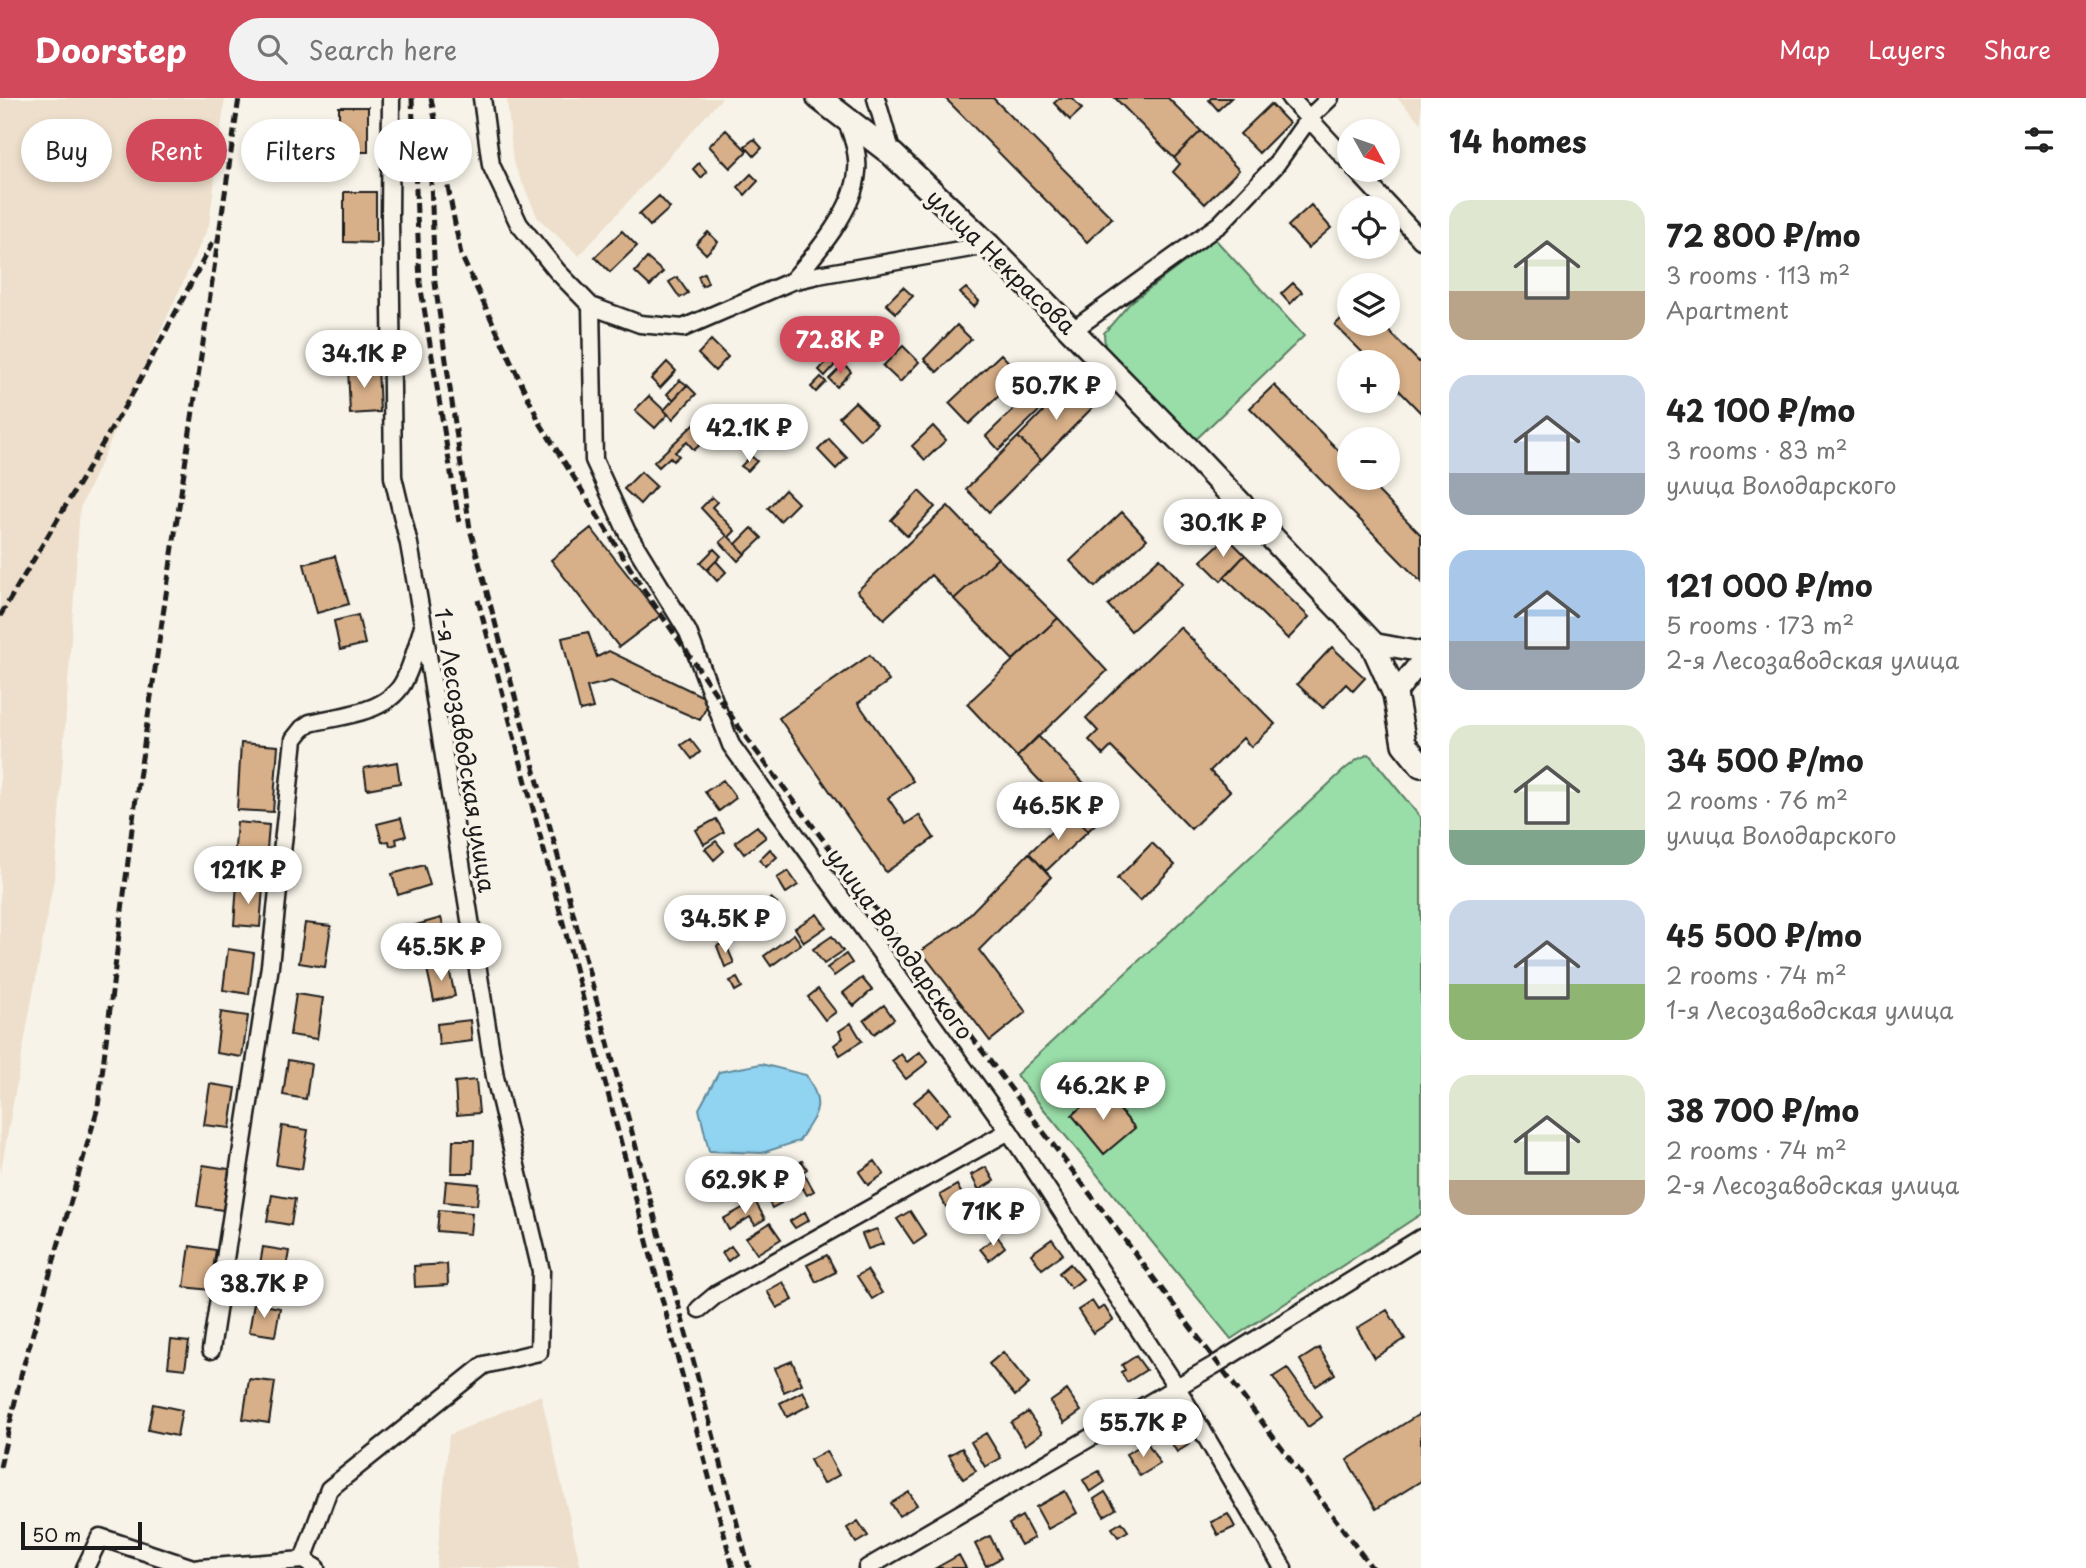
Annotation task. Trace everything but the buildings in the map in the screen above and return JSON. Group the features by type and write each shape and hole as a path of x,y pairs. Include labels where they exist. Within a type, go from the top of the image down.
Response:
{"main road":[{"name":"улица Некрасова","path":"819,98 892,154 988,245 1073,330 1372,643 1395,694 1404,744 1421,765"}],"street":[{"name":"1-я Лесозаводская улица","path":"310,1564 329,1489 484,1365 539,1352 541,1271 495,1077 423,624 409,544 393,477 391,98"},
{"path":"482,98 491,165 519,224 556,271 591,306 640,324 683,328 792,281 988,245"},
{"path":"876,98 892,154"},
{"path":"1290,98 1337,149"},
{"path":"1073,330 1220,224 1275,166 1309,118 1329,98"},
{"path":"792,281 816,254 848,202 858,173 856,149 846,119"},
{"path":"1367,182 1421,240"},
{"name":"улица Володарского","path":"591,306 594,460 626,532 688,632 731,745 1009,1131 1176,1386 1283,1568"},
{"path":"211,1350 270,966 294,739 310,723 380,705 393,697 405,680 423,624"},
{"path":"1372,643 1421,652"},
{"path":"1395,694 1421,661"},
{"path":"699,1309 718,1294 1009,1131"},
{"path":"867,1568 1217,1363 1421,1238"},
{"path":"85,1568 100,1536 193,1568"},
{"path":"200,1568 310,1564"}],"shaded area":[{"path":"0,98 225,98 222,119 126,119 126,182 214,182 209,225 80,508 55,873 0,1175"},
{"path":"507,98 722,98 579,256 538,218 513,162"},
{"path":"1397,98 1421,98 1421,123"},
{"path":"541,1395 581,1568 436,1568 449,1435"}],"green space":[{"path":"1215,239 1304,336 1189,446 1105,349 1104,333 1130,303"},
{"path":"1369,754 1421,818 1421,1214 1231,1339 1016,1075 1345,769"}],"water":[{"path":"761,1064 806,1075 817,1102 817,1109 810,1123 799,1141 762,1153 709,1151 699,1109 719,1072"}],"railway":[{"path":"0,1467 22,1371 98,1107 134,812 239,98"},
{"path":"412,98 420,283 459,522"},
{"path":"431,98 461,255 540,423 640,584 745,736 1372,1568"},
{"path":"431,182 435,283 470,529 749,1568"},
{"path":"0,616 134,391 215,238"},
{"path":"478,600 733,1568"}]}
